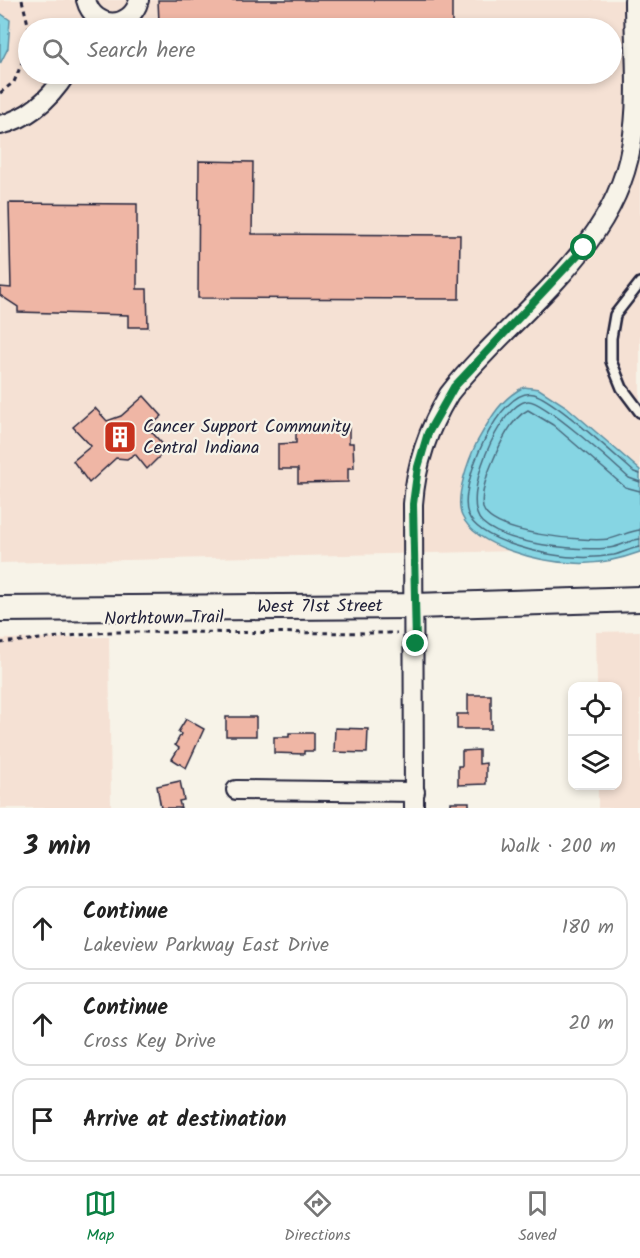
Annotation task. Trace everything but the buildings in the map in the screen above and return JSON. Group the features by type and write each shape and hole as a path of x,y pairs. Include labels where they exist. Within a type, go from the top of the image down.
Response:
{"main road":[{"name":"West 71st Street","path":"0,609 415,606 640,599"}],"street":[{"path":"86,0 93,18"},
{"path":"128,18 137,10 139,0"},
{"path":"236,790 415,800 414,489 428,433 454,387 576,257 602,223 621,185 630,155 637,90 634,0"},
{"path":"0,125 24,117 42,104 58,84"}],"lane":[{"path":"640,283 615,315 611,338 611,361 622,388 640,412"}],"path":[{"path":"22,0 26,18"},
{"path":"0,93 14,82 18,72"},
{"name":"Northtown Trail","path":"0,643 109,632 400,633"}],"shaded area":[{"path":"0,0 640,0 640,548 0,563"},
{"path":"640,631 640,808 598,808 598,790 622,790 622,682 597,682 596,632"},
{"path":"109,637 111,808 0,808 0,639"}],"water":[{"path":"0,13 10,20 8,48 0,64"},
{"path":"524,387 539,389 567,407 640,470 640,552 598,563 544,560 495,544 469,527 462,516 460,499 470,458 496,410 508,397"}],"place":[{"name":"Cancer Support Community Central Indiana","path":"120,437"}],"route":[{"path":"416,644 413,504 418,467 428,433 454,387 584,248"}]}
